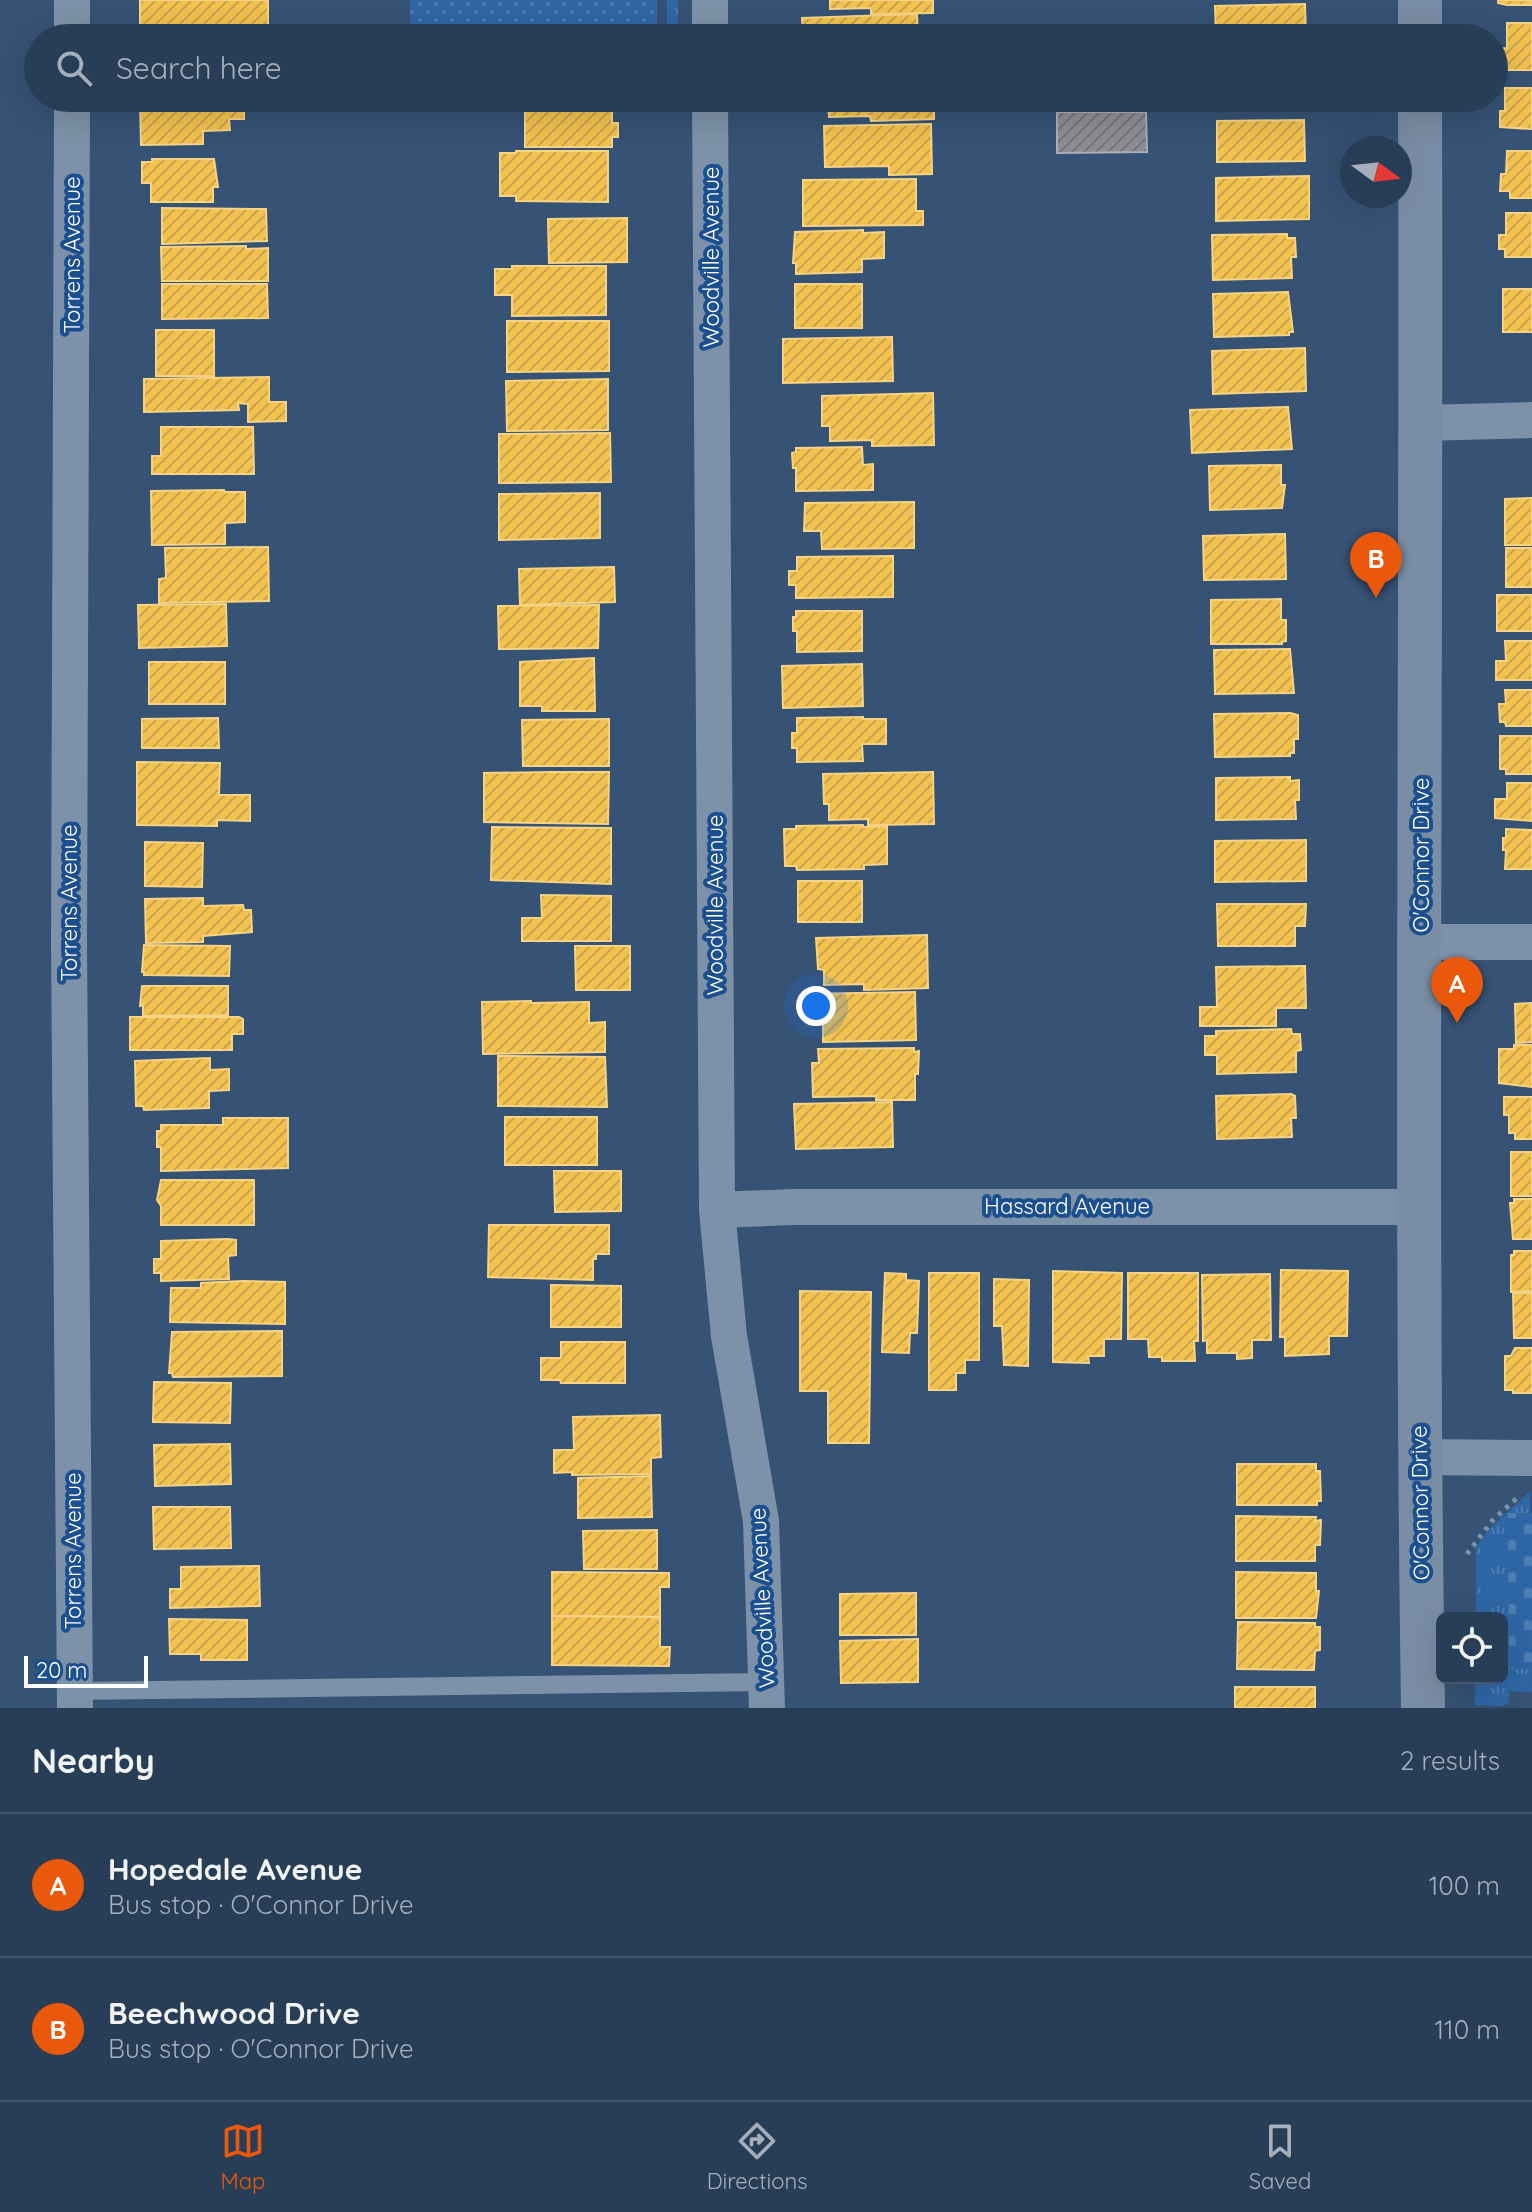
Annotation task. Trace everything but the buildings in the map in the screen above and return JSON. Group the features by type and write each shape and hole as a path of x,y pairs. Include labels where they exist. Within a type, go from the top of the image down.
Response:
{"main road":[{"path":"1420,0 1420,24"},
{"name":"O'Connor Drive","path":"1420,112 1421,942 1417,1207 1423,1708"}],"street":[{"path":"72,0 72,24"},
{"path":"710,0 710,24"},
{"name":"Torrens Avenue","path":"72,112 69,959 74,1699"},
{"name":"Woodville Avenue","path":"710,112 717,1210 729,1336 761,1521 767,1695"},
{"path":"1422,423 1532,420"},
{"path":"1421,942 1532,942"},
{"name":"Hassard Avenue","path":"717,1210 792,1207 1417,1207"},
{"path":"1419,1457 1532,1458"}],"lane":[{"path":"74,1699 767,1695"}],"path":[{"path":"1467,1554 1492,1521 1522,1494"}],"green space":[{"path":"410,0 657,0 657,24 410,24"},
{"path":"667,0 678,0 678,24 667,24"},
{"path":"1530,1491 1532,1692 1509,1691 1509,1703 1501,1706 1475,1705 1475,1684 1508,1684 1508,1612 1476,1612 1476,1547 1490,1528"},
{"path":"1508,1513 1532,1513 1532,1669 1509,1669"}],"place":[{"name":"Beechwood Drive","path":"1376,598"},
{"name":"Hopedale Avenue","path":"1457,1023"}]}
